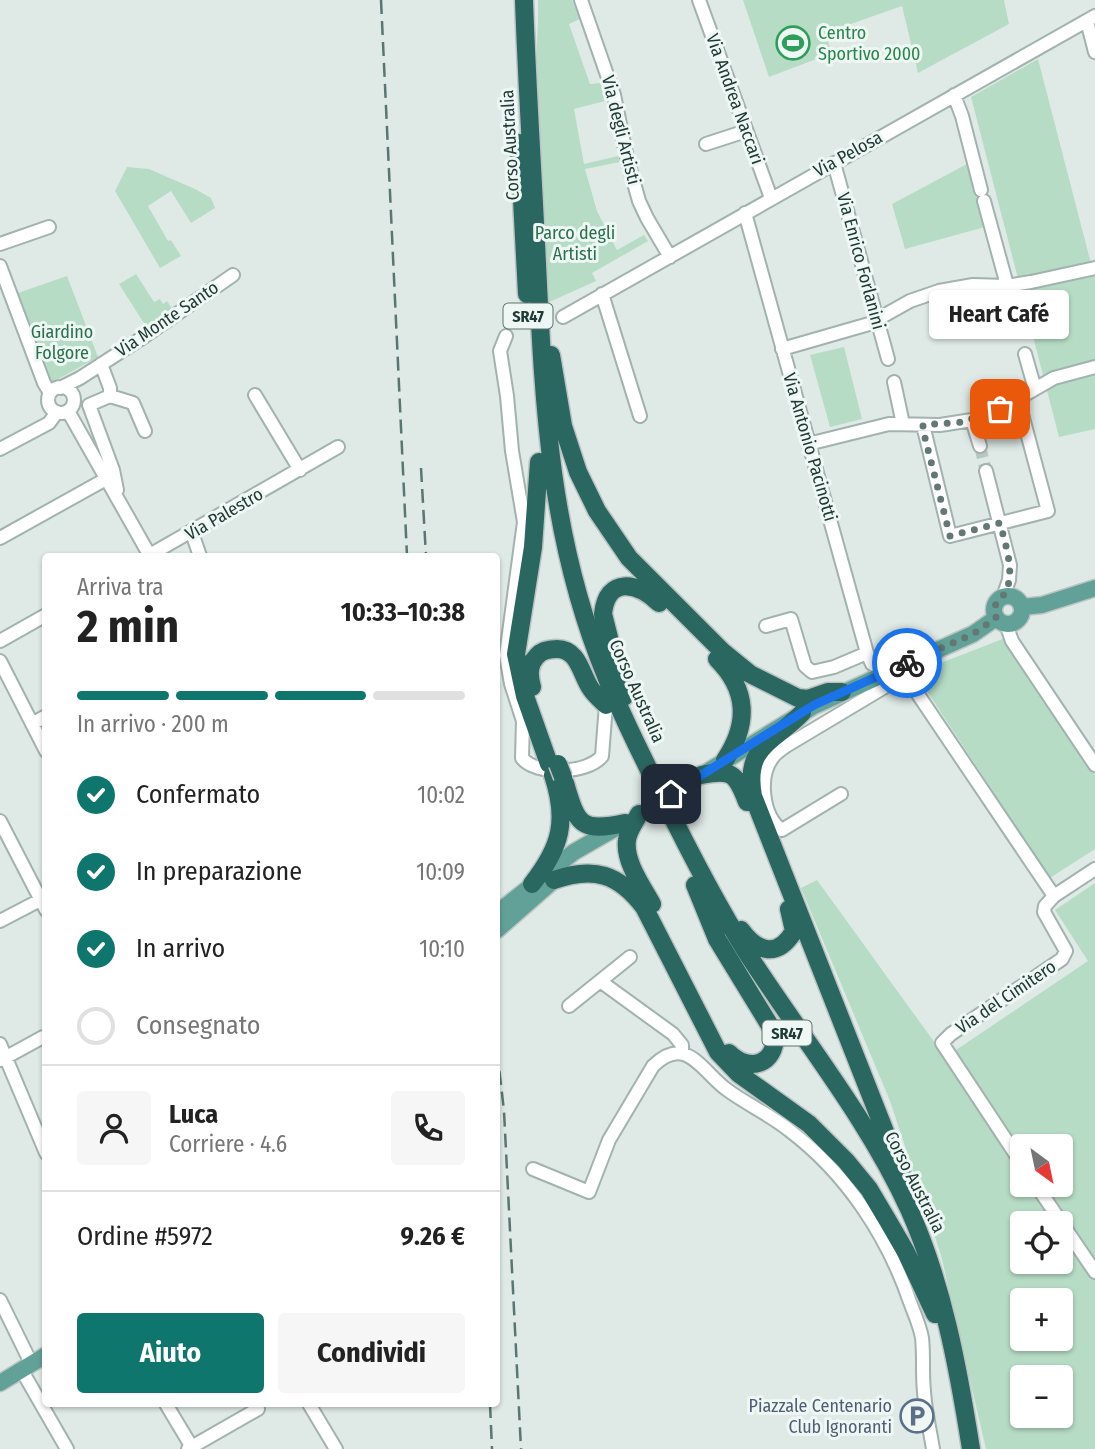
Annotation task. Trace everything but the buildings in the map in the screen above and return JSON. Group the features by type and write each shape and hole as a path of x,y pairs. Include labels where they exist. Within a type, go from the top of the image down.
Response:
{"highway":[{"name":"Corso Australia","path":"514,0 522,221 539,462 559,570 582,648 606,705 695,885 734,953 865,1149 897,1211 939,1312 971,1449"},
{"name":"Corso Australia","path":"524,0 547,440 569,566 598,656 639,751 682,837 726,919 856,1116 895,1182 929,1260 961,1449"},
{"path":"538,281 566,436 584,486 613,536 647,579 742,669 798,698 808,699 828,692 842,692"},
{"path":"539,462 533,547 516,654 525,696 574,811 589,826 602,828 631,819 626,842 627,853 726,1049 745,1064 760,1063 770,1055 776,1042 775,1034 717,939 695,885"},
{"path":"639,751 603,614 604,603 609,594 625,586 634,586 651,595 730,674 740,694 742,719 738,740 725,760"},
{"path":"531,889 549,862 559,835 559,796 556,770 530,678 530,667 537,656 547,649 561,649 571,654 590,688 606,705"},
{"path":"802,713 767,741 757,754 750,775 753,796 916,1210 940,1279 939,1312"},
{"path":"682,837 750,942 762,949 774,949 787,942 794,931 793,919 739,782 726,772 701,775"},
{"path":"554,880 582,873 601,874 616,879 633,893 644,907 718,1052 739,1074 809,1124 846,1161 869,1189 939,1312"}],"main road":[{"path":"1001,621 995,606 1013,601 1042,605 1095,587"},
{"path":"500,911 531,889 574,852 802,713 842,692 1001,621 1018,620 1013,601"},
{"path":"500,926 531,889 554,880 631,819"},
{"path":"0,1383 42,1357"}],"street":[{"name":"Via degli Artisti","path":"581,0 614,95 639,201 646,218 670,257"},
{"name":"Via Andrea Naccari","path":"699,0 771,198"},
{"name":"Via Pelosa","path":"563,317 1091,18"},
{"path":"1091,18 1095,52"},
{"path":"954,95 1019,329"},
{"path":"706,144 746,131"},
{"name":"Via Enrico Forlanini","path":"834,163 888,359"},
{"name":"Via Antonio Pacinotti","path":"744,213 867,653"},
{"path":"0,244 48,227"},
{"path":"0,266 5,301 44,383 55,390 67,390 72,395"},
{"path":"782,349 843,333 939,290 972,285 1006,286 1095,268"},
{"name":"Via Monte Santo","path":"55,390 80,378 233,275"},
{"path":"602,294 640,416"},
{"name":"Corso Australia","path":"506,336 500,351 524,522 506,655 523,721 522,758 534,768 580,769 591,766 603,756 606,705"},
{"path":"1025,354 1035,388"},
{"name":"Via Monte Santo","path":"101,364 110,388 110,396"},
{"path":"808,444 878,426 972,420 1000,409 1054,378 1095,367"},
{"path":"0,449 49,423 72,405 72,395 80,378"},
{"path":"894,382 903,424"},
{"path":"55,390 49,404 62,412 106,479 147,553"},
{"path":"256,395 300,470"},
{"path":"117,499 113,470 89,405 110,396 133,403 145,431"},
{"path":"923,425 950,536 1048,511 1018,399"},
{"path":"972,420 979,446"},
{"name":"Via Palestro","path":"155,553 338,447"},
{"path":"986,471 1010,565 1009,580 1013,601"},
{"path":"0,538 106,479"},
{"path":"192,533 199,553"},
{"path":"0,641 42,617"},
{"path":"765,626 791,619 805,666 812,673 867,653 872,664 893,669 909,681 1054,896 1095,869"},
{"path":"1001,621 1012,642 1095,765"},
{"path":"0,661 42,743"},
{"path":"841,794 782,830 774,821 764,796 766,770 779,751 893,682 893,669"},
{"path":"32,724 42,718"},
{"path":"0,821 42,898"},
{"name":"Via del Cimitero","path":"1010,1146 942,1043 951,1034 1062,959 1066,951 1044,912 1045,906 1054,896"},
{"path":"0,921 42,903"},
{"path":"569,1006 630,957"},
{"path":"600,981 673,1034 682,1045 682,1053"},
{"path":"3,1059 42,1038"},
{"path":"0,1044 3,1059 42,1144"},
{"path":"533,1169 589,1192 609,1140 653,1066 662,1058 682,1053 693,1057 726,1089 792,1131 825,1161 848,1188 890,1251 922,1335 924,1392 933,1449"},
{"path":"1044,1197 1095,1272"},
{"path":"0,1300 42,1398"},
{"path":"46,1407 67,1449"},
{"path":"168,1407 191,1448 258,1409"},
{"path":"316,1407 336,1449"}],"green space":[{"name":"Parco degli Artisti","path":"538,0 572,0 580,19 569,24 590,84 601,83 605,101 574,109 584,164 618,156 620,162 585,169 597,211 617,250 644,235 648,241 592,273 596,281 547,303 538,154"},
{"name":"Centro Sportivo 2000","path":"743,0 1004,0 1009,24 918,73 902,6 825,33 832,53 769,77"},
{"path":"1038,59 1095,279 1095,429 1059,437 971,97"},
{"path":"967,164 985,227 905,249 892,204"},
{"path":"127,167 149,169 195,189 211,198 215,208 191,223 171,191 148,206 168,241 171,240 181,256 160,268 115,191"},
{"path":"136,274 154,302 160,299 163,304 167,301 173,310 147,328 119,284"},
{"name":"Giardino Folgore","path":"67,276 98,357 51,383 47,382 15,294"},
{"path":"844,347 862,419 830,427 810,355"},
{"path":"1005,638 1095,774 1095,849 1050,878 915,673"},
{"path":"817,880 935,1043 1010,1154 1010,1197 1039,1197 1049,1211 1010,1211 1010,1274 1073,1274 1073,1247 1095,1280 1095,1449 986,1449 941,1255 890,1101 801,888"},
{"path":"1095,883 1095,1264 1073,1231 1073,1211 1059,1211 1050,1197 1073,1197 1073,1134 1010,1134 1010,1137 953,1052 1088,961 1055,910"}],"tunnel":[{"path":"980,446 986,471"}],"railway":[{"path":"381,0 407,553"},
{"path":"421,468 426,553"},
{"path":"500,1076 521,1449"},
{"path":"490,1407 492,1449"}],"way so far":[{"path":"907,663 973,634 996,618 996,602 1003,597 1010,565 1000,523 950,536 923,425 972,420 1000,409"}],"place":[{"name":"Centro Sportivo 2000","path":"793,43"},
{"name":"Heart Café","path":"1000,409"},
{"name":"Piazzale Centenario Club Ignoranti","path":"917,1416"}],"route":[{"path":"671,794 814,705 907,663"}]}
